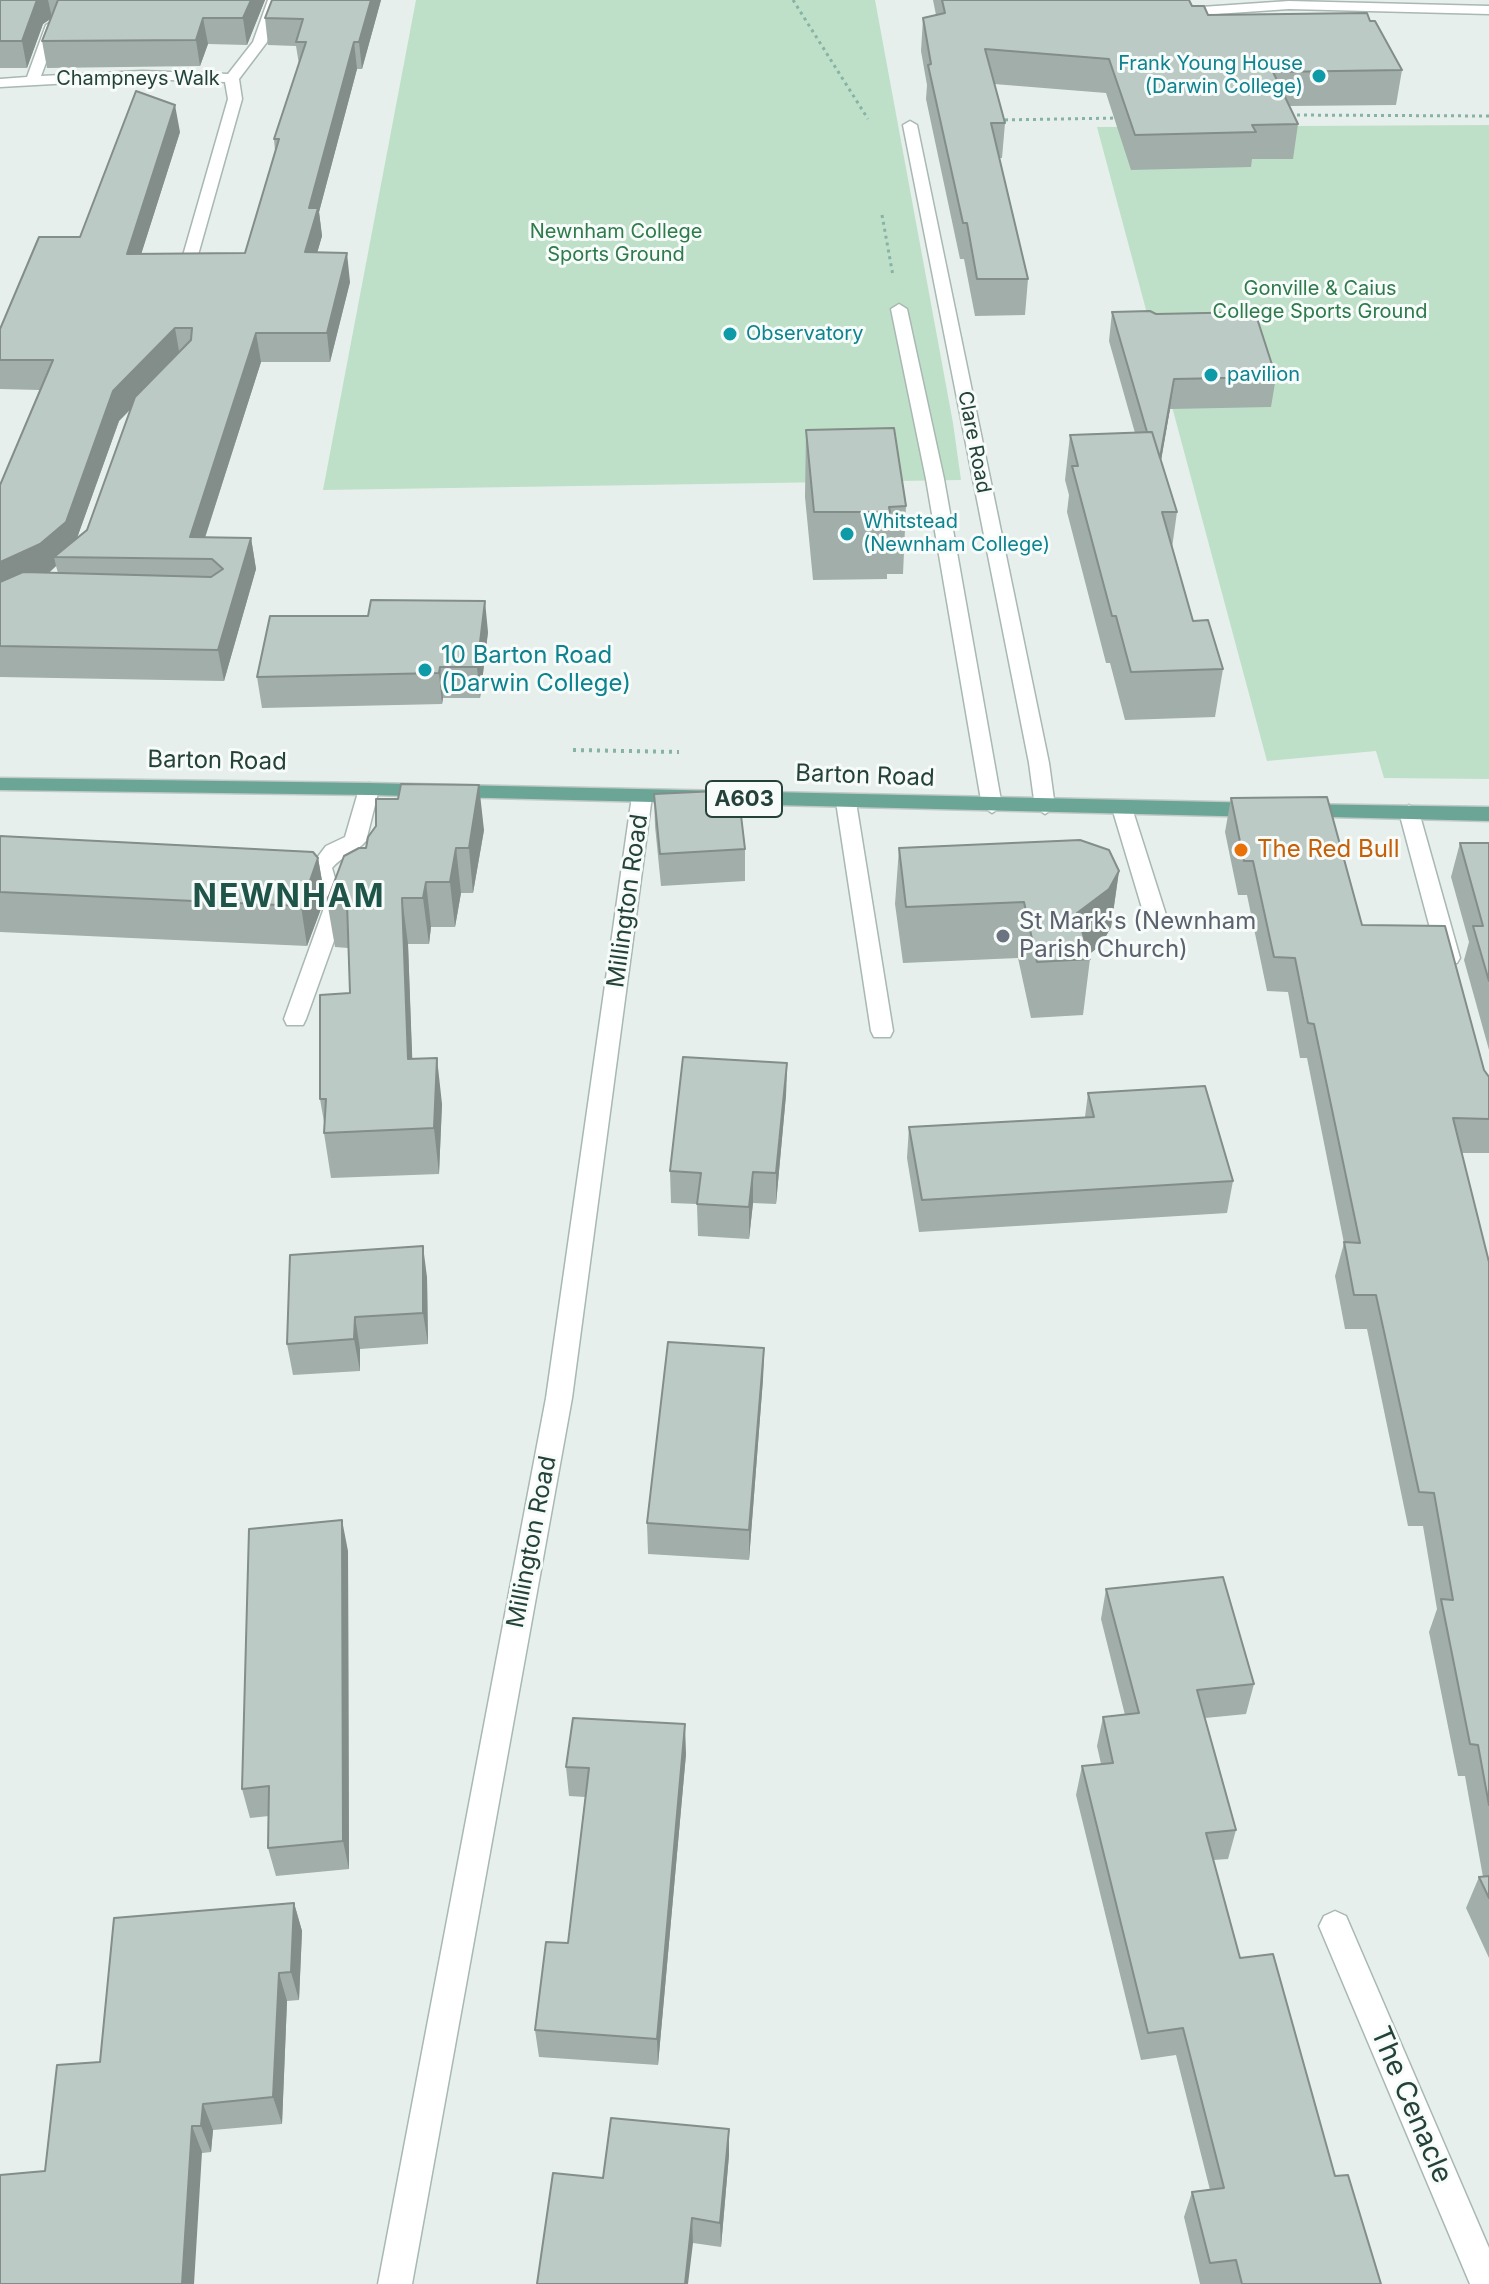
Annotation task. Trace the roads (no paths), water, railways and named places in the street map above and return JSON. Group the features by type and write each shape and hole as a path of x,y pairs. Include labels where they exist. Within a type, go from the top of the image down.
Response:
{"main road":[{"name":"Barton Road","path":"0,784 369,789 992,806 1489,814"}],"street":[{"path":"232,78 256,53 266,35 275,0"},
{"path":"1152,16 1198,9 1275,5 1362,12 1489,10"},
{"path":"33,79 53,25"},
{"name":"Champneys Walk","path":"0,83 142,75 232,78 235,99 190,259"},
{"name":"Clare Road","path":"910,125 1039,763 1045,807"},
{"path":"899,309 935,479 992,806"},
{"path":"295,1019 347,892 325,880 321,867 334,851 355,841 369,789"},
{"name":"Millington Road","path":"395,2284 559,1398 642,796"},
{"path":"846,802 882,1031"},
{"path":"1122,808 1156,918"},
{"path":"1409,812 1456,980"},
{"path":"355,841 367,854 368,863"},
{"name":"The Cenacle","path":"1335,1926 1487,2284"}],"place":[{"name":"Frank Young House (Darwin College)","path":"1319,76"},
{"name":"Observatory","path":"730,334"},
{"name":"pavilion","path":"1211,375"},
{"name":"Whitstead (Newnham College)","path":"847,534"},
{"name":"10 Barton Road (Darwin College)","path":"425,670"},
{"name":"The Red Bull","path":"1241,850"},
{"name":"St Mark's (Newnham Parish Church)","path":"1003,936"}],"district":[{"name":"NEWNHAM","path":"289,897"}],"park label":[{"name":"Newnham College Sports Ground","path":"616,244"},
{"name":"Gonville & Caius College Sports Ground","path":"1320,300"}]}
